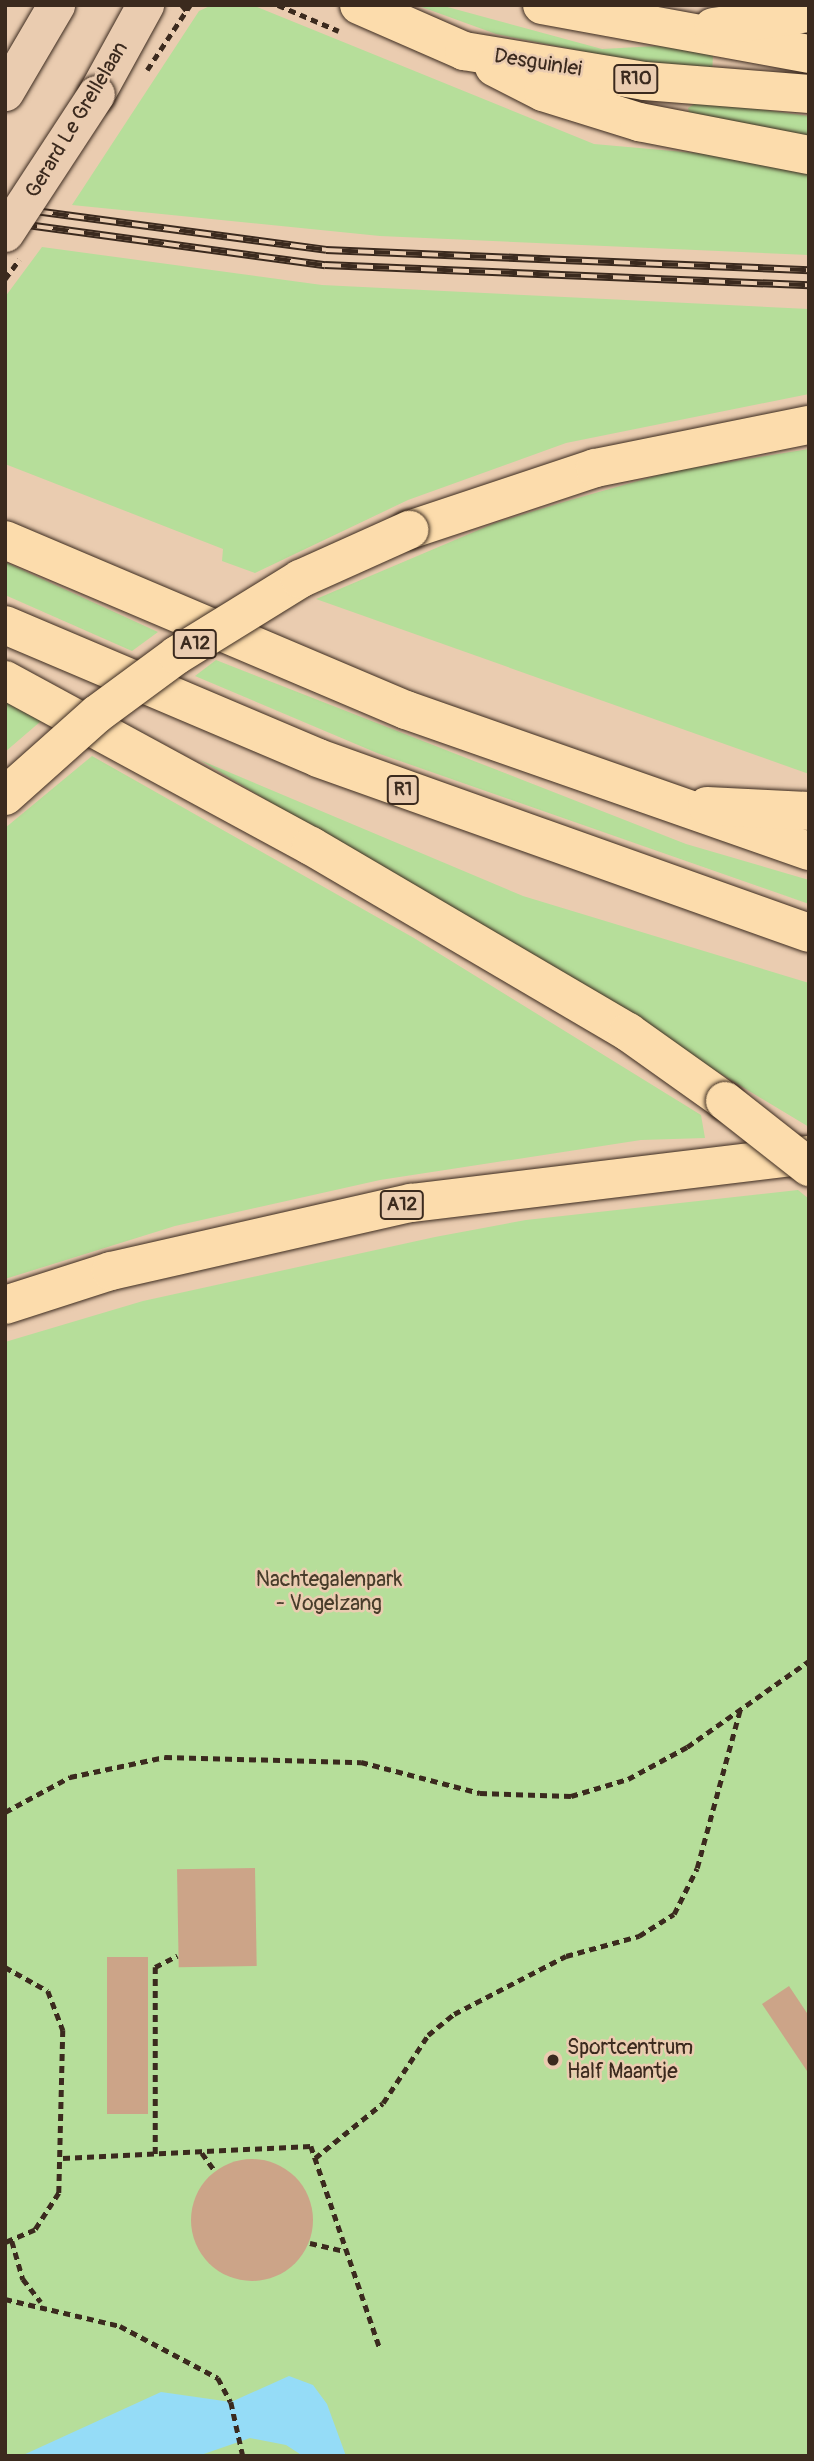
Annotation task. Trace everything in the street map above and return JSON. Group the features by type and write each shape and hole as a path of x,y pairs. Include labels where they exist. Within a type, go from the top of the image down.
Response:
{"main road":[{"name":"Desguinlei","path":"359,5 464,51 645,81 809,94"},
{"path":"542,5 809,54"},
{"path":"687,30 809,13"},
{"path":"464,51 543,92 639,122 809,155"},
{"name":"A12","path":"5,796 97,714 177,656 300,579 409,530 595,468 809,425"},
{"path":"5,540 270,656 673,806 809,851"},
{"name":"R1","path":"5,625 318,758 809,933"},
{"path":"5,680 358,874 628,1031 725,1101 809,1167"},
{"path":"673,806 809,811"},
{"name":"A12","path":"5,1305 111,1270 411,1203 809,1155"}],"street":[{"path":"5,92 56,5"},
{"name":"Gerard Le Grellelaan","path":"5,233 96,93 145,5"}],"path":[{"path":"182,5 187,11"},
{"path":"142,78 190,5"},
{"path":"5,1812 70,1777 165,1757 361,1762 508,1798 571,1796 628,1779 740,1710 809,1661"},
{"path":"315,2158 383,2103 428,2035 461,2010 566,1956 639,1936 674,1914 697,1868 740,1710"},
{"path":"155,2154 155,1966 177,1956"},
{"path":"5,1966 42,1986 62,2016 63,2158 49,2214 12,2241 5,2243"},
{"path":"63,2158 311,2146 380,2349"},
{"path":"201,2152 215,2171"},
{"path":"12,2241 23,2279 42,2303"},
{"path":"310,2243 347,2251"},
{"path":"5,2299 42,2303 156,2343 218,2378 231,2402 243,2456"}],"green space":[{"path":"212,5 252,5 594,144 809,163 809,255 380,236 72,205 199,11"},
{"path":"416,5 440,5 602,49 657,46 713,53 712,77 496,34"},
{"path":"699,101 809,116 809,140 690,118 688,108"},
{"path":"42,247 322,285 809,309 809,394 566,443 408,500 255,573 222,561 223,549 5,464 5,297"},
{"path":"809,449 809,774 316,599 495,523 567,501 673,471"},
{"path":"5,562 158,632 132,651 5,595"},
{"path":"216,660 686,844 809,880 809,904 377,753 195,676"},
{"path":"5,702 41,721 5,752"},
{"path":"92,756 414,938 701,1115 705,1138 641,1140 380,1180 175,1226 5,1279 5,828"},
{"path":"200,760 523,896 809,983 809,1127"},
{"name":"Nachtegalenpark - Vogelzang","path":"798,1190 809,1199 809,2456 5,2456 5,1342 143,1301 435,1237 526,1220"}],"water":[{"path":"289,2376 313,2385 327,2404 346,2456 303,2456 286,2445 250,2438 198,2456 21,2456 161,2392 231,2402"}],"building":[{"path":"255,1868 257,1966 179,1967 177,1869"},
{"path":"107,1957 148,1957 148,2114 107,2114"},
{"path":"789,1986 809,2016 809,2074 762,2004"},
{"path":"252,2159 276,2163 295,2177 309,2196 313,2220 309,2244 295,2263 276,2277 252,2281 228,2277 209,2263 195,2244 191,2220 195,2196 209,2177 228,2163"}],"railway":[{"path":"5,207 326,250 809,270"},
{"path":"5,222 325,265 809,285"}],"place":[{"name":"Sportcentrum Half Maantje","path":"553,2060"}]}
